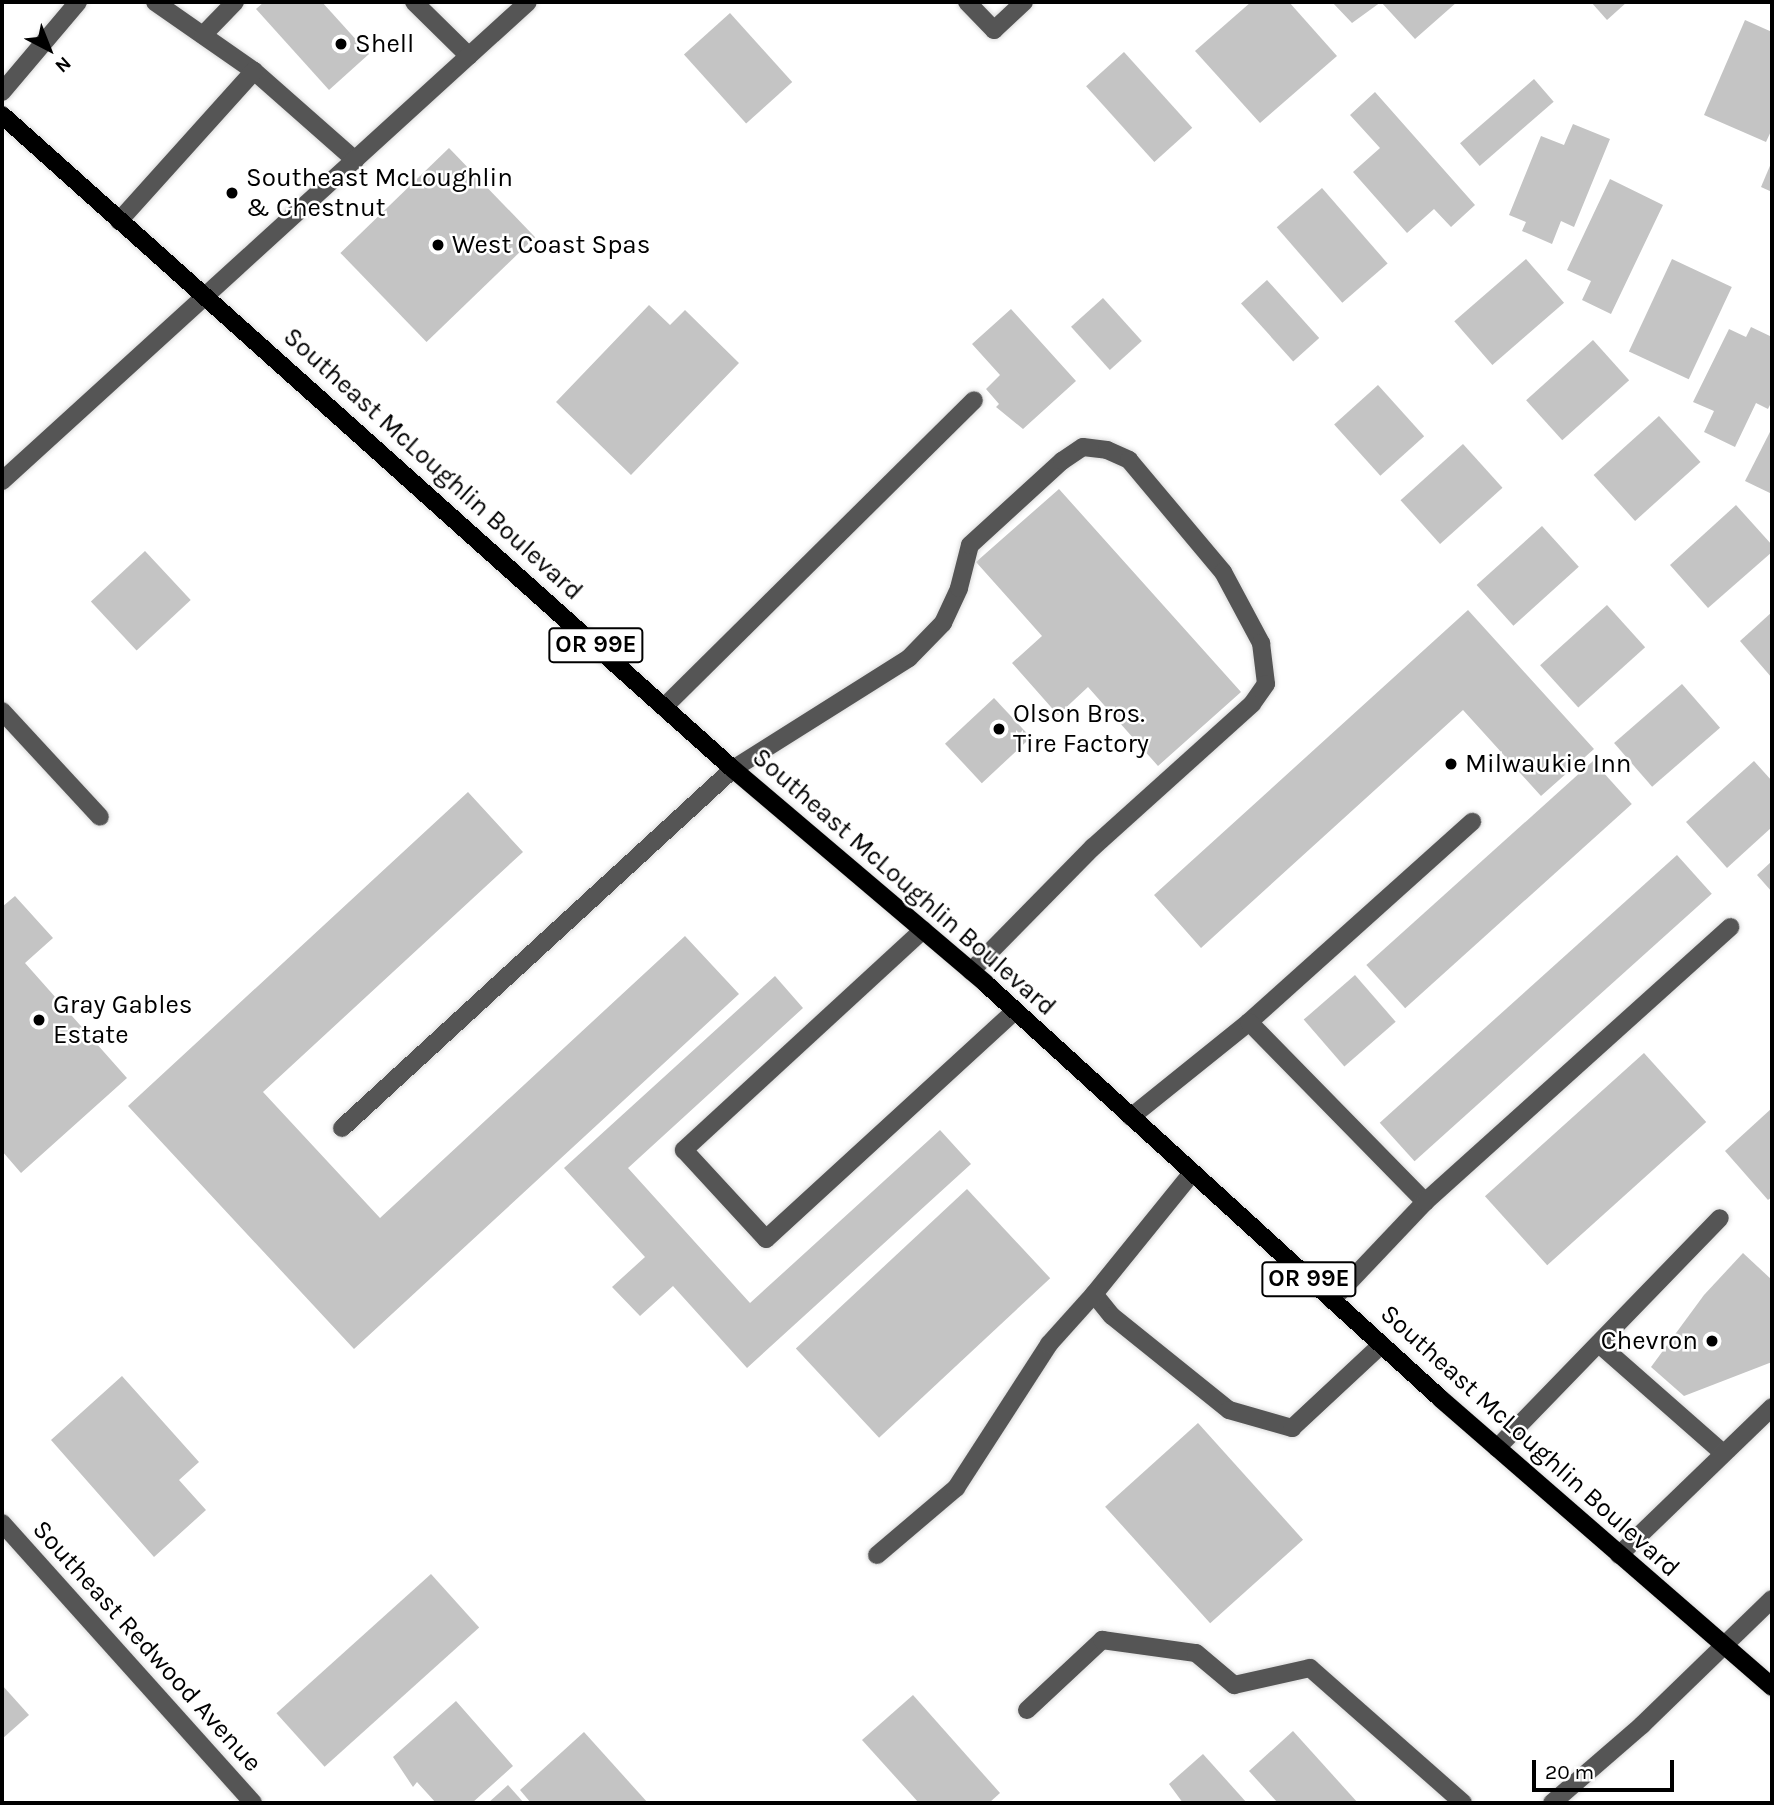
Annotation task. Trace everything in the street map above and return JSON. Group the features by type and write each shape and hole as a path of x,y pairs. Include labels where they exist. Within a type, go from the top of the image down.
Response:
{"main road":[{"name":"Southeast McLoughlin Boulevard","path":"2,115 733,769 971,971 1381,1345 1772,1687"}],"street":[{"path":"2,92 78,2"},
{"path":"155,2 254,71 355,160"},
{"path":"204,35 235,2"},
{"path":"414,2 469,56"},
{"path":"2,481 528,2"},
{"path":"967,2 994,30 1024,2"},
{"path":"120,221 254,71"},
{"path":"664,707 974,400"},
{"path":"342,1128 733,769 909,658 943,623 959,588 970,545 1062,461 1083,447 1107,450 1129,460 1223,572 1248,611 1266,662 1266,684 1252,704 1093,846 971,971"},
{"path":"2,711 100,817"},
{"path":"1131,1117 1249,1022 1472,822"},
{"path":"1332,1300 1424,1202 1730,927"},
{"path":"923,930 684,1150 765,1239 1015,1011"},
{"path":"1249,1022 1424,1202"},
{"path":"877,1555 956,1488 1049,1344 1094,1294 1192,1172"},
{"path":"1497,1448 1720,1218"},
{"path":"1094,1294 1112,1317 1229,1410 1292,1428 1381,1345"},
{"path":"1599,1344 1724,1454"},
{"path":"1619,1555 1772,1407"},
{"name":"Southeast Redwood Avenue","path":"2,1523 253,1803"},
{"path":"1552,1803 1772,1599"},
{"path":"1027,1710 1102,1640 1196,1653 1234,1685 1310,1668 1463,1803"}],"building":[{"path":"264,2 322,2 369,54 329,90 256,9"},
{"path":"1251,2 1289,2 1337,56 1260,123 1195,51"},
{"path":"1332,2 1381,2 1352,23"},
{"path":"1381,2 1457,2 1415,39"},
{"path":"1591,2 1627,2 1607,20"},
{"path":"730,13 792,82 746,124 684,54"},
{"path":"1745,20 1772,32 1772,129 1766,142 1704,115"},
{"path":"1124,52 1192,128 1154,162 1086,86"},
{"path":"1534,79 1554,102 1480,166 1460,143"},
{"path":"1375,92 1475,205 1451,227 1434,209 1407,233 1353,172 1380,148 1350,115"},
{"path":"1573,124 1610,139 1574,227 1561,221 1552,244 1522,231 1526,222 1509,215 1541,136 1564,145"},
{"name":"West Coast Spas","path":"449,148 535,237 427,342 340,253"},
{"path":"1772,161 1772,192 1761,187"},
{"path":"1610,179 1663,205 1611,314 1582,300 1591,281 1567,270"},
{"path":"1322,188 1388,263 1342,303 1277,227"},
{"path":"1526,259 1564,303 1492,365 1454,321"},
{"path":"1672,259 1732,287 1689,379 1629,351"},
{"path":"1267,280 1319,338 1293,361 1241,303"},
{"path":"1103,298 1142,341 1110,370 1071,327"},
{"path":"649,305 670,325 685,310 739,363 631,475 556,402"},
{"path":"1011,309 1076,381 1023,429 996,407 999,404 986,389 1000,375 972,344"},
{"path":"1751,327 1772,337 1772,401 1768,409 1756,403 1735,447 1704,432 1714,411 1693,402 1729,329 1746,337"},
{"path":"1593,340 1629,380 1562,440 1526,400"},
{"path":"1378,385 1424,436 1380,476 1334,424"},
{"path":"1659,416 1700,462 1635,521 1594,475"},
{"path":"1772,428 1772,494 1745,481"},
{"path":"1463,444 1502,488 1440,544 1401,500"},
{"path":"1059,489 1241,692 1158,766 1088,687 1058,715 1012,663 1042,636 976,562"},
{"path":"1736,505 1772,545 1772,552 1708,608 1670,565"},
{"path":"1542,526 1579,567 1513,626 1477,585"},
{"path":"145,551 191,600 137,650 91,601"},
{"path":"1607,605 1645,647 1578,708 1540,665"},
{"path":"1468,610 1594,749 1541,796 1463,710 1201,948 1154,895"},
{"path":"1772,612 1772,678 1740,641"},
{"path":"1682,684 1720,728 1652,787 1614,743"},
{"path":"994,698 1031,737 982,783 945,744"},
{"path":"1593,761 1632,804 1405,1008 1366,965"},
{"path":"1754,761 1772,781 1772,827 1727,868 1686,822"},
{"path":"468,792 523,852 263,1092 380,1218 685,936 739,994 354,1349 128,1106"},
{"path":"1677,855 1712,894 1415,1161 1380,1123"},
{"path":"1772,861 1772,892 1757,875"},
{"name":"Gray Gables Estate","path":"15,896 53,938 25,963 127,1078 21,1173 2,1151 2,907"},
{"path":"1355,975 1396,1022 1344,1066 1304,1020"},
{"path":"775,976 803,1008 628,1168 750,1303 940,1130 971,1164 747,1368 673,1286 640,1316 612,1287 645,1257 564,1168"},
{"path":"1644,1053 1706,1122 1547,1265 1485,1196"},
{"path":"1772,1108 1772,1197 1768,1200 1725,1151"},
{"path":"967,1189 1050,1278 879,1438 796,1349"},
{"path":"1743,1253 1772,1280 1772,1362 1684,1396 1651,1367 1704,1295"},
{"path":"122,1376 199,1462 179,1480 206,1510 154,1557 51,1440"},
{"path":"1198,1423 1303,1540 1210,1623 1105,1507"},
{"path":"431,1574 479,1628 325,1767 276,1713"},
{"path":"2,1685 29,1715 2,1739"},
{"path":"913,1695 1000,1793 989,1803 919,1803 862,1740"},
{"path":"456,1701 513,1766 472,1803 436,1803 417,1782 413,1787 393,1757"},
{"path":"1293,1731 1358,1803 1278,1803 1249,1771"},
{"path":"584,1732 648,1803 531,1803 520,1790"},
{"path":"1203,1754 1247,1803 1183,1803 1169,1784"},
{"path":"508,1785 524,1803 488,1803"}],"place":[{"name":"Shell","path":"341,44"},
{"name":"Southeast McLoughlin & Chestnut","path":"232,193"},
{"name":"West Coast Spas","path":"438,245"},
{"name":"Olson Bros. Tire Factory","path":"999,729"},
{"name":"Milwaukie Inn","path":"1451,764"},
{"name":"Gray Gables Estate","path":"39,1020"},
{"name":"Chevron","path":"1712,1341"}]}
